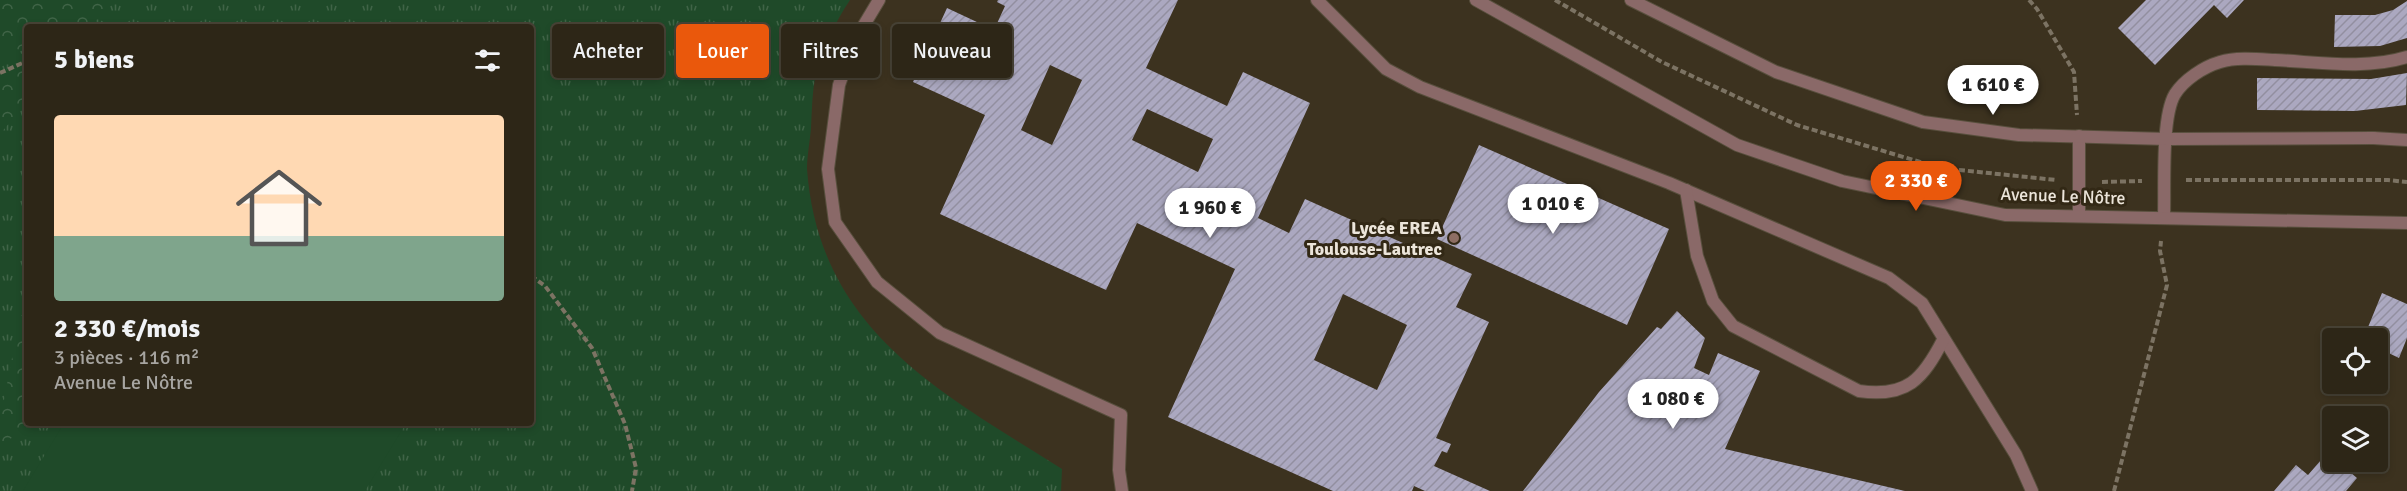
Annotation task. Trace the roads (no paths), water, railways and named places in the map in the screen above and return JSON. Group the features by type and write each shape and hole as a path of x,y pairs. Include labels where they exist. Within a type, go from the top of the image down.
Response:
{"street":[{"path":"879,0 855,40 839,85 828,169 835,222 877,282 940,333 1121,415 1119,470 1122,491"},
{"path":"1317,0 1386,69 1420,87 1686,190 1889,278 1922,303 2016,455 2032,491"},
{"name":"Avenue Le Nôtre","path":"1476,0 1737,145 1842,181 2005,214 2407,223"},
{"path":"1631,0 1776,72 1923,122 2019,135 2167,139 2405,139"},
{"path":"2164,217 2168,117 2175,95 2189,78 2220,62 2250,59 2368,64 2391,62 2407,57"},
{"path":"2079,136 2079,216"},
{"path":"1686,190 1697,256 1713,301 1733,326 1859,391 1878,394 1898,390 1919,379 1931,364 1943,340"}],"place":[{"name":"Lycée EREA Toulouse-Lautrec","path":"1454,238"}]}
